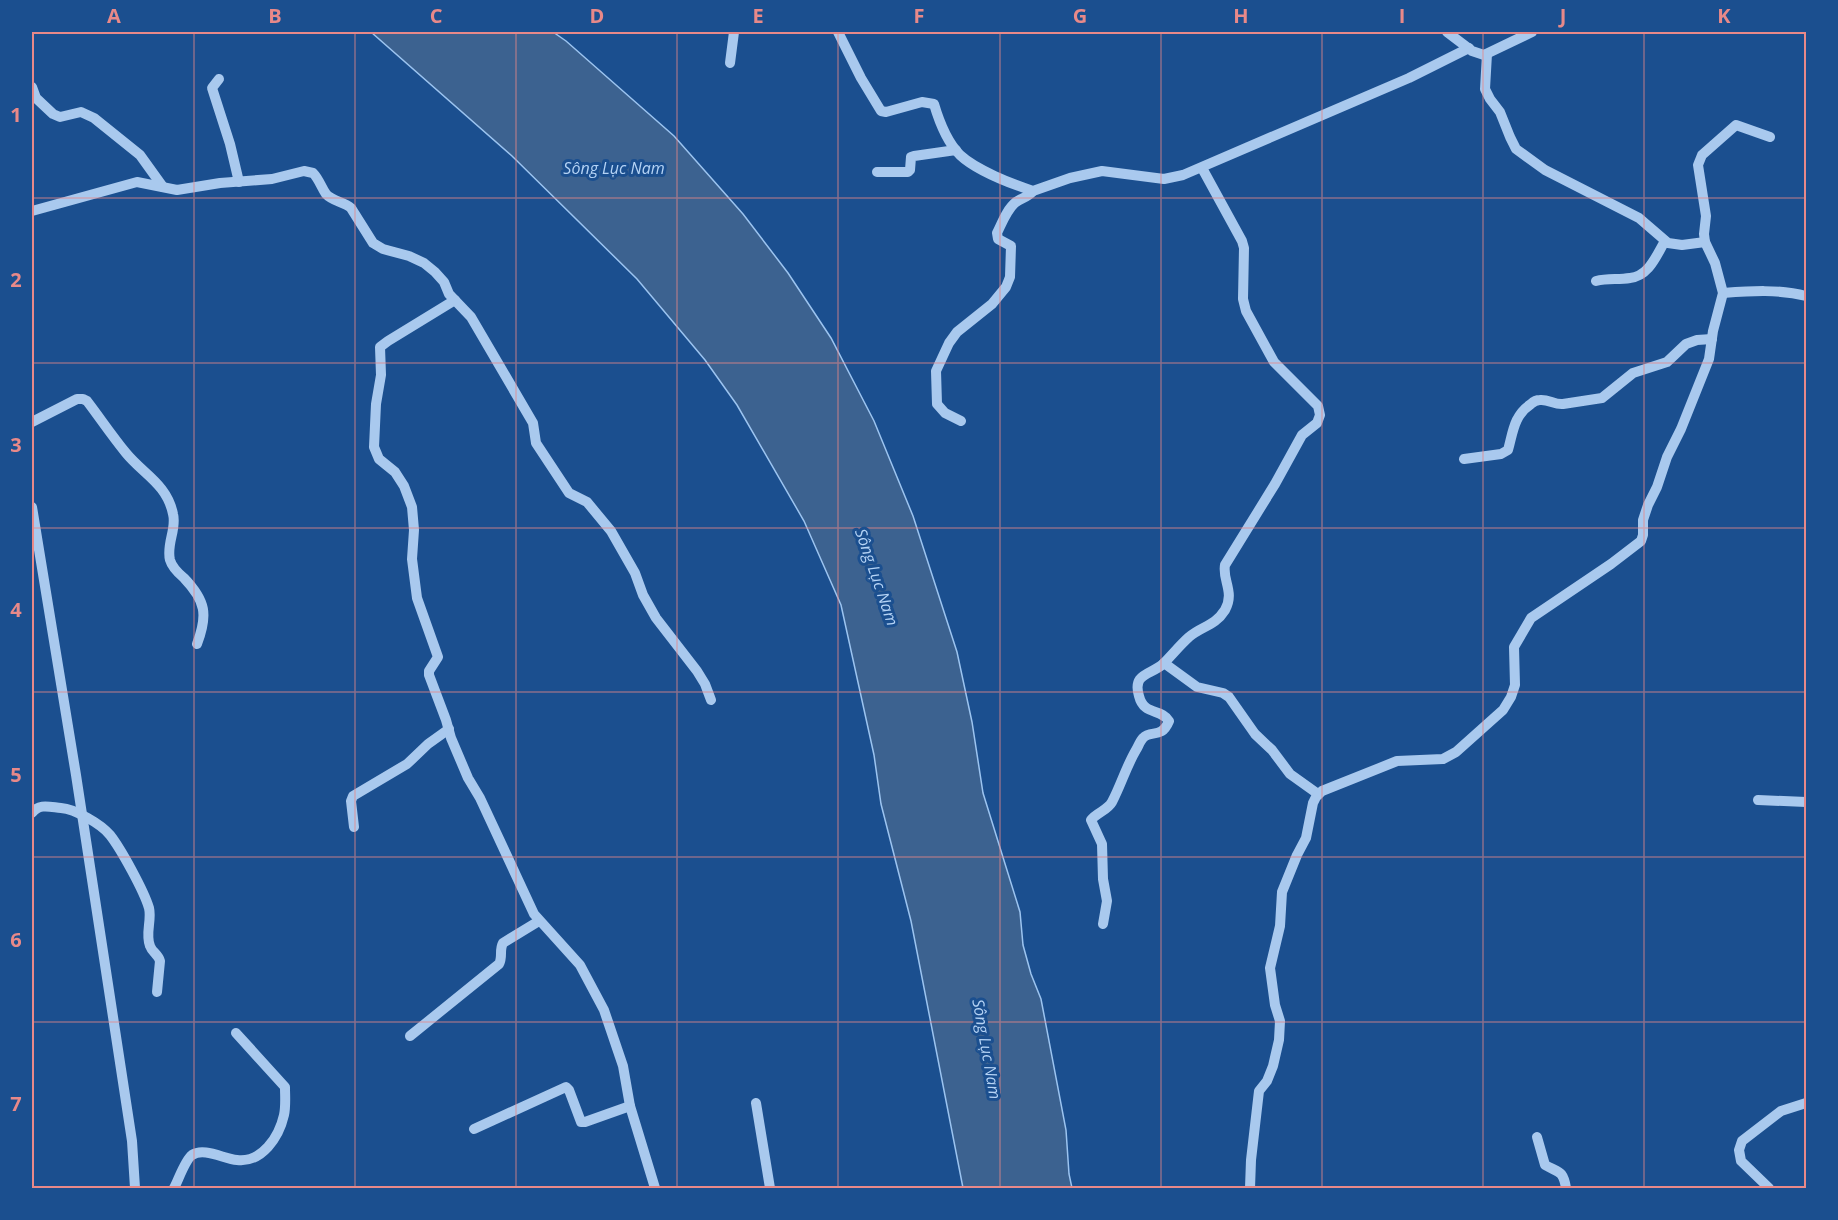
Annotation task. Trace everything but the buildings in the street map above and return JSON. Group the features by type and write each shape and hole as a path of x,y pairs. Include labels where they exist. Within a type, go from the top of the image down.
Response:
{"street":[{"path":"730,63 734,32"},
{"path":"838,32 881,111 886,112 922,102 934,104 940,122 956,150 963,157 987,172 1033,191"},
{"path":"1447,32 1479,54 1487,54 1532,32"},
{"path":"961,422 945,413 937,404 936,371 949,343 957,332 992,304 1009,282 1011,246 998,239 997,233 1011,208 1033,191 1093,172 1110,171 1164,180 1183,175 1409,78 1469,48"},
{"path":"1487,54 1485,89 1500,112 1516,149 1552,174 1639,218 1665,241 1673,245 1705,242"},
{"path":"219,79 212,87 239,182"},
{"path":"32,87 36,98 53,114 60,117 81,112 93,118 140,155 164,187"},
{"path":"1250,1188 1259,1091 1273,1066 1279,1040 1280,1021 1275,1005 1270,968 1280,926 1282,892 1306,838 1313,803 1318,794 1397,761 1443,759 1450,756 1503,710 1511,697 1515,685 1514,647 1531,618 1641,541 1643,520 1648,505 1706,366 1723,293 1715,263 1705,242 1706,216 1699,160 1736,124 1770,137"},
{"path":"877,172 908,172 911,157 956,150"},
{"path":"1103,924 1107,901 1102,879 1102,844 1091,820 1108,808 1143,738 1161,732 1168,724 1168,718 1147,710 1143,705 1138,689 1141,677 1164,663 1190,637 1216,621 1225,609 1229,589 1224,570 1225,565 1302,435 1317,423 1320,415 1318,406 1274,362 1246,311 1243,298 1244,248 1242,241 1202,168"},
{"path":"32,211 137,182 177,190 220,183 272,179 304,171 313,173 326,194 351,208 373,243 383,249 424,263 444,282 449,294 471,317 533,423 536,443 569,493 587,502 611,531 635,573 643,595 656,618 697,671 711,700"},
{"path":"1596,281 1612,277 1630,278 1640,275 1651,265 1665,241"},
{"path":"1723,293 1763,290 1806,296"},
{"path":"455,300 380,347 381,375 374,447 379,459 395,472 404,486 412,507 414,530 412,559 417,598 438,657 429,675 451,738 527,901 539,921 580,965 593,987 614,1037 623,1066 630,1106 655,1188"},
{"path":"1464,459 1501,454 1508,450 1515,422 1524,409 1534,402 1542,400 1557,405 1602,398 1633,373 1667,362 1686,344 1697,340 1712,339"},
{"path":"32,422 77,399 83,399 104,422 126,453 160,485 174,516 169,546 170,560 174,569 196,590 204,617 197,644"},
{"path":"32,507 132,1141 135,1188"},
{"path":"1164,663 1197,687 1223,693 1229,697 1255,734 1272,750 1290,774 1318,794"},
{"path":"354,826 351,801 353,796 407,764 428,744 449,729"},
{"path":"1758,800 1806,802"},
{"path":"32,813 38,807 68,809 82,815 108,833 134,877 149,909 150,946 160,961 157,992"},
{"path":"410,1036 499,964 503,943 539,921"},
{"path":"174,1188 194,1154 213,1154 237,1160 257,1157 264,1152 275,1136 284,1115 285,1087 236,1033"},
{"path":"474,1129 566,1087 581,1122 630,1106"},
{"path":"756,1103 770,1188"},
{"path":"1769,1188 1741,1161 1739,1150 1742,1141 1781,1111 1806,1103"},
{"path":"1537,1137 1545,1165 1560,1171 1566,1188"}],"water":[{"name":"Sông Lục Nam","path":"371,32 553,32 674,136 743,214 788,273 831,338 874,421 913,516 957,652 972,722 983,793 1020,912 1023,945 1041,999 1066,1130 1072,1188 963,1188 911,921 881,804 874,755 841,605 804,521 737,405 705,360 637,279 512,156"}]}
